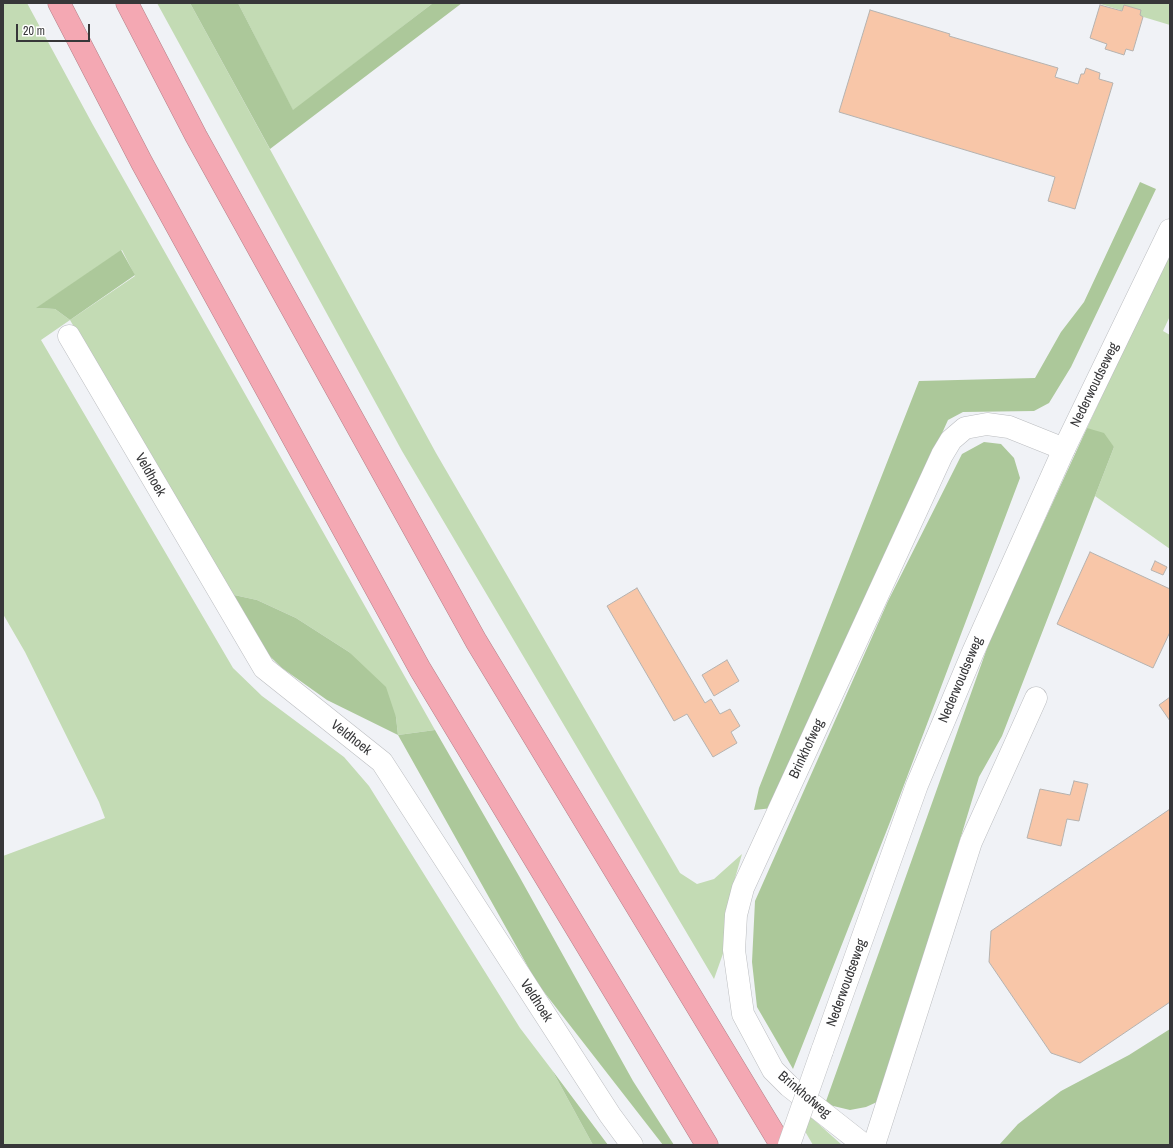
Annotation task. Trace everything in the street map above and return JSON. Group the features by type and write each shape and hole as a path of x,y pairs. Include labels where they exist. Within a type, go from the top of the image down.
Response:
{"highway":[{"path":"59,3 142,163 420,669 707,1145"},
{"path":"127,3 196,136 476,641 781,1145"}],"street":[{"name":"Nederwoudseweg","path":"789,1145 917,785 973,652 1064,449 1170,230"},
{"name":"Veldhoek","path":"69,336 264,668 382,762 610,1115 632,1145"},
{"name":"Brinkhofweg","path":"864,1145 789,1086 774,1070 757,1043 743,1014 734,950 736,915 743,888 938,462 951,440 965,428 987,424 1009,427 1064,449"},
{"path":"874,1145 972,842 1036,698"}],"green space":[{"path":"3,3 27,3 93,125 435,730 398,735 396,717 349,652 296,618 257,600 225,593 70,320 41,340 233,668 262,696 344,757 369,786 520,1028 552,1070 593,1145 3,1145 3,856 105,818 99,802 25,652 3,614","holes":["122,250 135,276 70,320 55,309 37,308"]},
{"path":"157,3 190,3 436,453 680,873 697,884 714,879 742,854 725,913 725,948 714,979 402,451"},
{"path":"190,3 238,3 293,110 433,3 462,3 270,149"},
{"path":"238,3 433,3 293,111"},
{"path":"1097,3 1170,3 1170,25"},
{"path":"1140,182 1156,189 1071,367 1049,403 1034,411 963,412 948,420 773,808 754,810 759,788 919,381 1035,378 1061,332 1084,302"},
{"path":"1170,249 1170,316 1163,331 1170,335 1170,549 1095,496 1114,447 1087,428"},
{"path":"121,250 135,275 70,320 55,309 36,308"},
{"path":"1087,428 1104,433 1114,447 1002,736 979,777 887,1081 877,1102 866,1107 850,1110 825,1104 991,637"},
{"path":"984,442 1001,444 1014,458 1020,478 890,822 793,1069 757,1007 752,962 755,901 888,601 962,454"},
{"path":"225,593 257,600 296,618 349,652 386,687 396,717 398,735 327,700 282,668 251,638"},
{"path":"435,730 519,876 633,1081 674,1145 663,1145 537,983 398,735"},
{"path":"1170,1029 1170,1145 999,1145 1018,1124 1061,1091 1129,1055"},
{"path":"552,1070 608,1145 593,1145"},
{"path":"794,1102 842,1145 813,1145 792,1109"}],"building":[{"path":"1100,5 1122,11 1124,5 1141,10 1140,15 1143,17 1133,51 1126,49 1124,55 1105,49 1107,44 1090,38"},
{"path":"870,10 950,34 949,36 1058,68 1055,77 1078,84 1081,74 1084,74 1086,68 1100,73 1099,79 1113,83 1075,209 1048,201 1055,177 839,112"},
{"path":"1090,552 1170,589 1170,632 1153,668 1057,624"},
{"path":"1155,561 1167,567 1163,575 1151,570"},
{"path":"637,588 705,703 711,699 720,714 730,709 740,726 731,732 737,743 713,757 687,714 674,721 607,606"},
{"path":"727,660 739,681 714,696 702,675"},
{"path":"1170,697 1170,721 1159,705"},
{"path":"1074,781 1088,784 1079,821 1067,819 1061,846 1027,838 1040,789 1070,795"},
{"path":"1170,809 1170,1002 1080,1063 1051,1053 989,962 991,931"}]}
